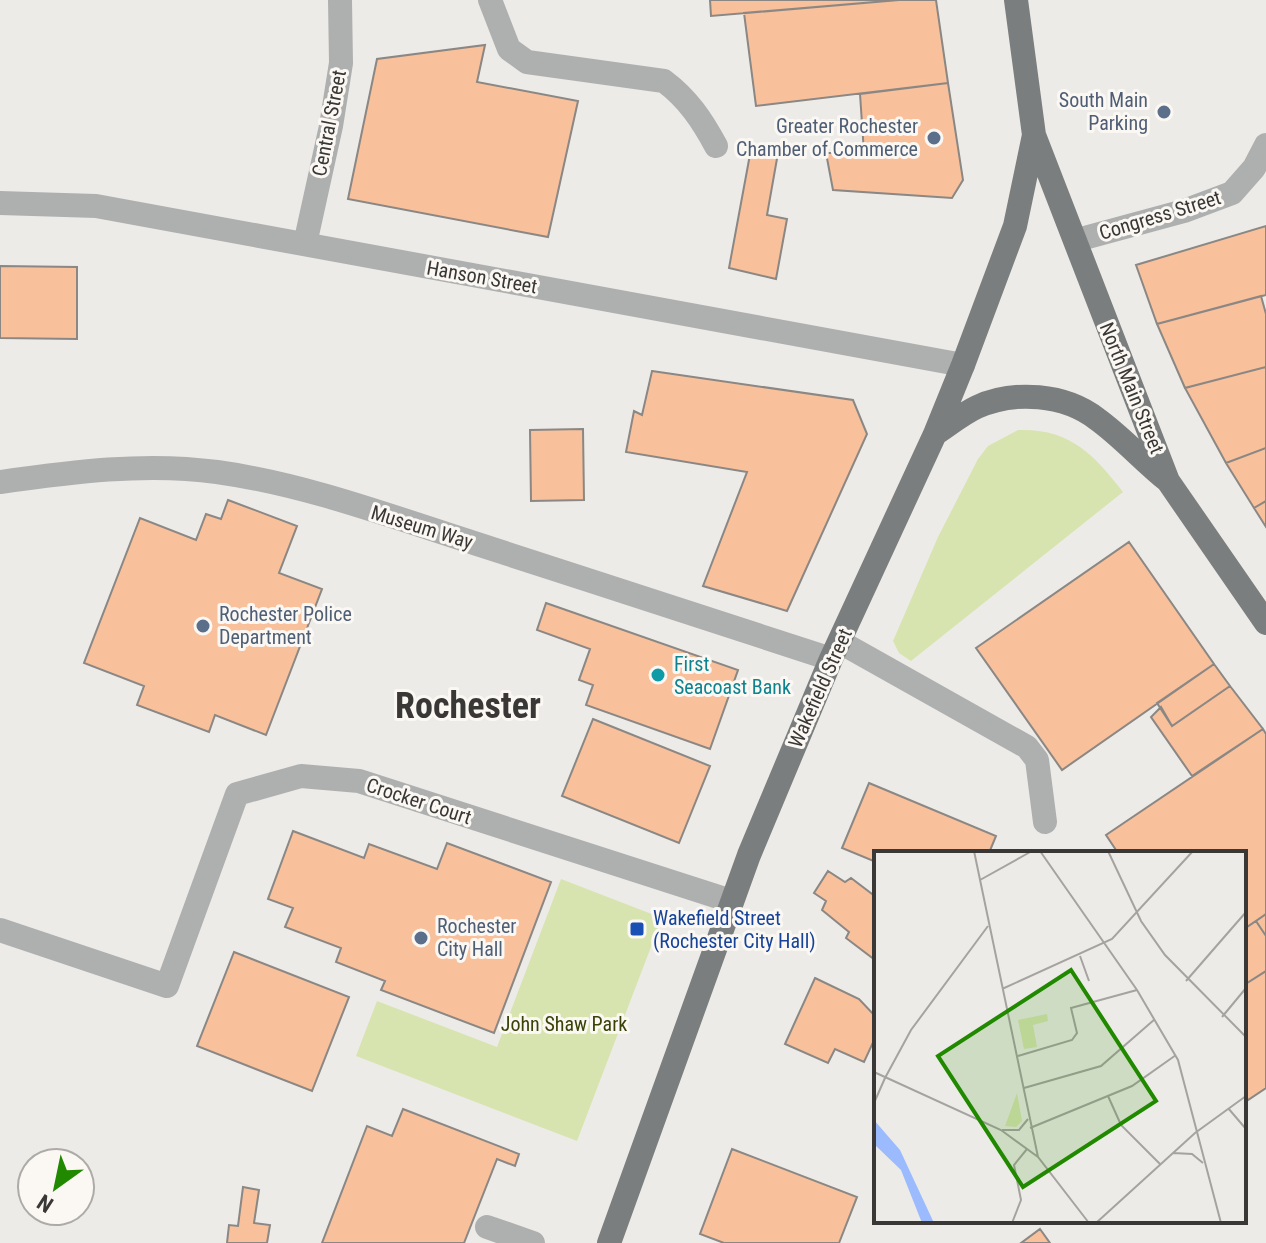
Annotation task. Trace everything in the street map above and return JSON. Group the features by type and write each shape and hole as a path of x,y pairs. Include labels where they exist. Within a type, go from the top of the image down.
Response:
{"main road":[{"path":"1016,0 1034,135"},
{"name":"North Main Street","path":"1034,135 1168,481 1266,623"},
{"name":"Wakefield Street","path":"609,1243 731,901 836,650 935,434 963,365 1015,226 1034,135"},
{"path":"935,434 965,414 996,401 1018,397 1069,403 1095,417 1168,481"}],"street":[{"name":"Central Street","path":"305,244 331,126 341,63 340,0"},
{"path":"490,0 509,49 527,62 664,81 681,94 702,119 716,146"},
{"name":"Congress Street","path":"1077,240 1172,215 1232,193 1254,168 1266,145"},
{"name":"Hanson Street","path":"0,203 96,206 963,365"},
{"name":"Museum Way","path":"0,482 119,468 175,468 271,482 836,650 1027,747 1037,760 1045,822"},
{"name":"Crocker Court","path":"0,930 167,986 237,794 301,776 359,781 731,901"},
{"path":"487,1227 533,1243"}],"green space":[{"path":"1018,430 1052,434 1079,446 1102,466 1123,492 911,661 899,653 893,641 938,537 978,459 988,446"},
{"name":"John Shaw Park","path":"561,879 662,918 577,1141 356,1056 377,1001 497,1047"}],"building":[{"path":"710,0 899,0 711,16"},
{"path":"899,0 936,0 948,83 756,106 744,13"},
{"path":"485,45 477,82 578,101 548,237 348,199 377,59"},
{"path":"948,83 963,180 952,198 833,190 826,153 864,153 860,94"},
{"path":"751,149 778,153 767,215 787,219 776,279 729,268"},
{"path":"1266,226 1266,295 1157,324 1136,265"},
{"path":"0,266 77,267 77,339 0,338"},
{"path":"1261,296 1266,314 1266,367 1185,388 1157,324"},
{"path":"1266,367 1266,448 1226,463 1185,388"},
{"path":"652,371 853,400 867,434 787,611 703,586 747,472 626,452 634,411 642,415"},
{"path":"583,429 584,500 531,501 530,430"},
{"path":"1266,448 1266,501 1254,508 1226,463"},
{"name":"Rochester Police Department","path":"228,500 297,526 279,573 322,589 266,735 215,715 209,732 137,705 144,686 84,663 140,518 196,540 206,514 221,519"},
{"path":"1266,501 1266,527 1254,508"},
{"path":"1129,542 1214,664 1062,770 976,648"},
{"name":"First Seacoast Bank","path":"546,603 738,670 710,749 586,705 593,685 579,680 590,649 537,630"},
{"path":"1214,664 1230,686 1172,726 1157,703"},
{"path":"1230,686 1263,729 1192,776 1151,717 1161,707 1172,726"},
{"path":"593,719 710,766 679,843 562,796"},
{"path":"1263,729 1266,734 1266,914 1246,928 1246,851 1117,851 1106,835"},
{"path":"869,783 996,836 990,851 874,851 874,861 842,848"},
{"name":"Rochester City Hall","path":"293,831 364,858 369,844 437,869 447,843 551,882 494,1033 381,990 385,981 336,962 341,948 285,927 293,908 268,899"},
{"path":"828,871 845,882 851,878 874,895 874,959 846,938 849,932 822,910 826,901 814,893"},
{"path":"1266,914 1266,936 1256,921"},
{"path":"1256,921 1266,936 1266,971 1246,984 1246,928"},
{"path":"234,952 349,997 312,1091 197,1046"},
{"path":"1266,971 1266,1088 1248,1100 1246,1097 1246,984"},
{"path":"815,978 859,999 874,1015 874,1040 864,1062 835,1049 828,1063 785,1044"},
{"path":"403,1109 519,1154 515,1166 497,1159 464,1243 322,1243 367,1126 392,1136"},
{"path":"732,1149 857,1197 839,1243 724,1243 700,1234"},
{"path":"243,1187 259,1190 254,1223 270,1225 267,1243 227,1243 229,1225 238,1226"},
{"path":"1040,1229 1050,1243 1021,1243"}],"place":[{"name":"South Main Parking","path":"1164,112"},
{"name":"Greater Rochester Chamber of Commerce","path":"934,138"},
{"name":"Rochester Police Department","path":"203,626"},
{"name":"First Seacoast Bank","path":"658,675"},
{"name":"Wakefield Street (Rochester City Hall)","path":"637,929"},
{"name":"Rochester City Hall","path":"421,938"}],"district":[{"name":"Rochester","path":"468,706"}]}
